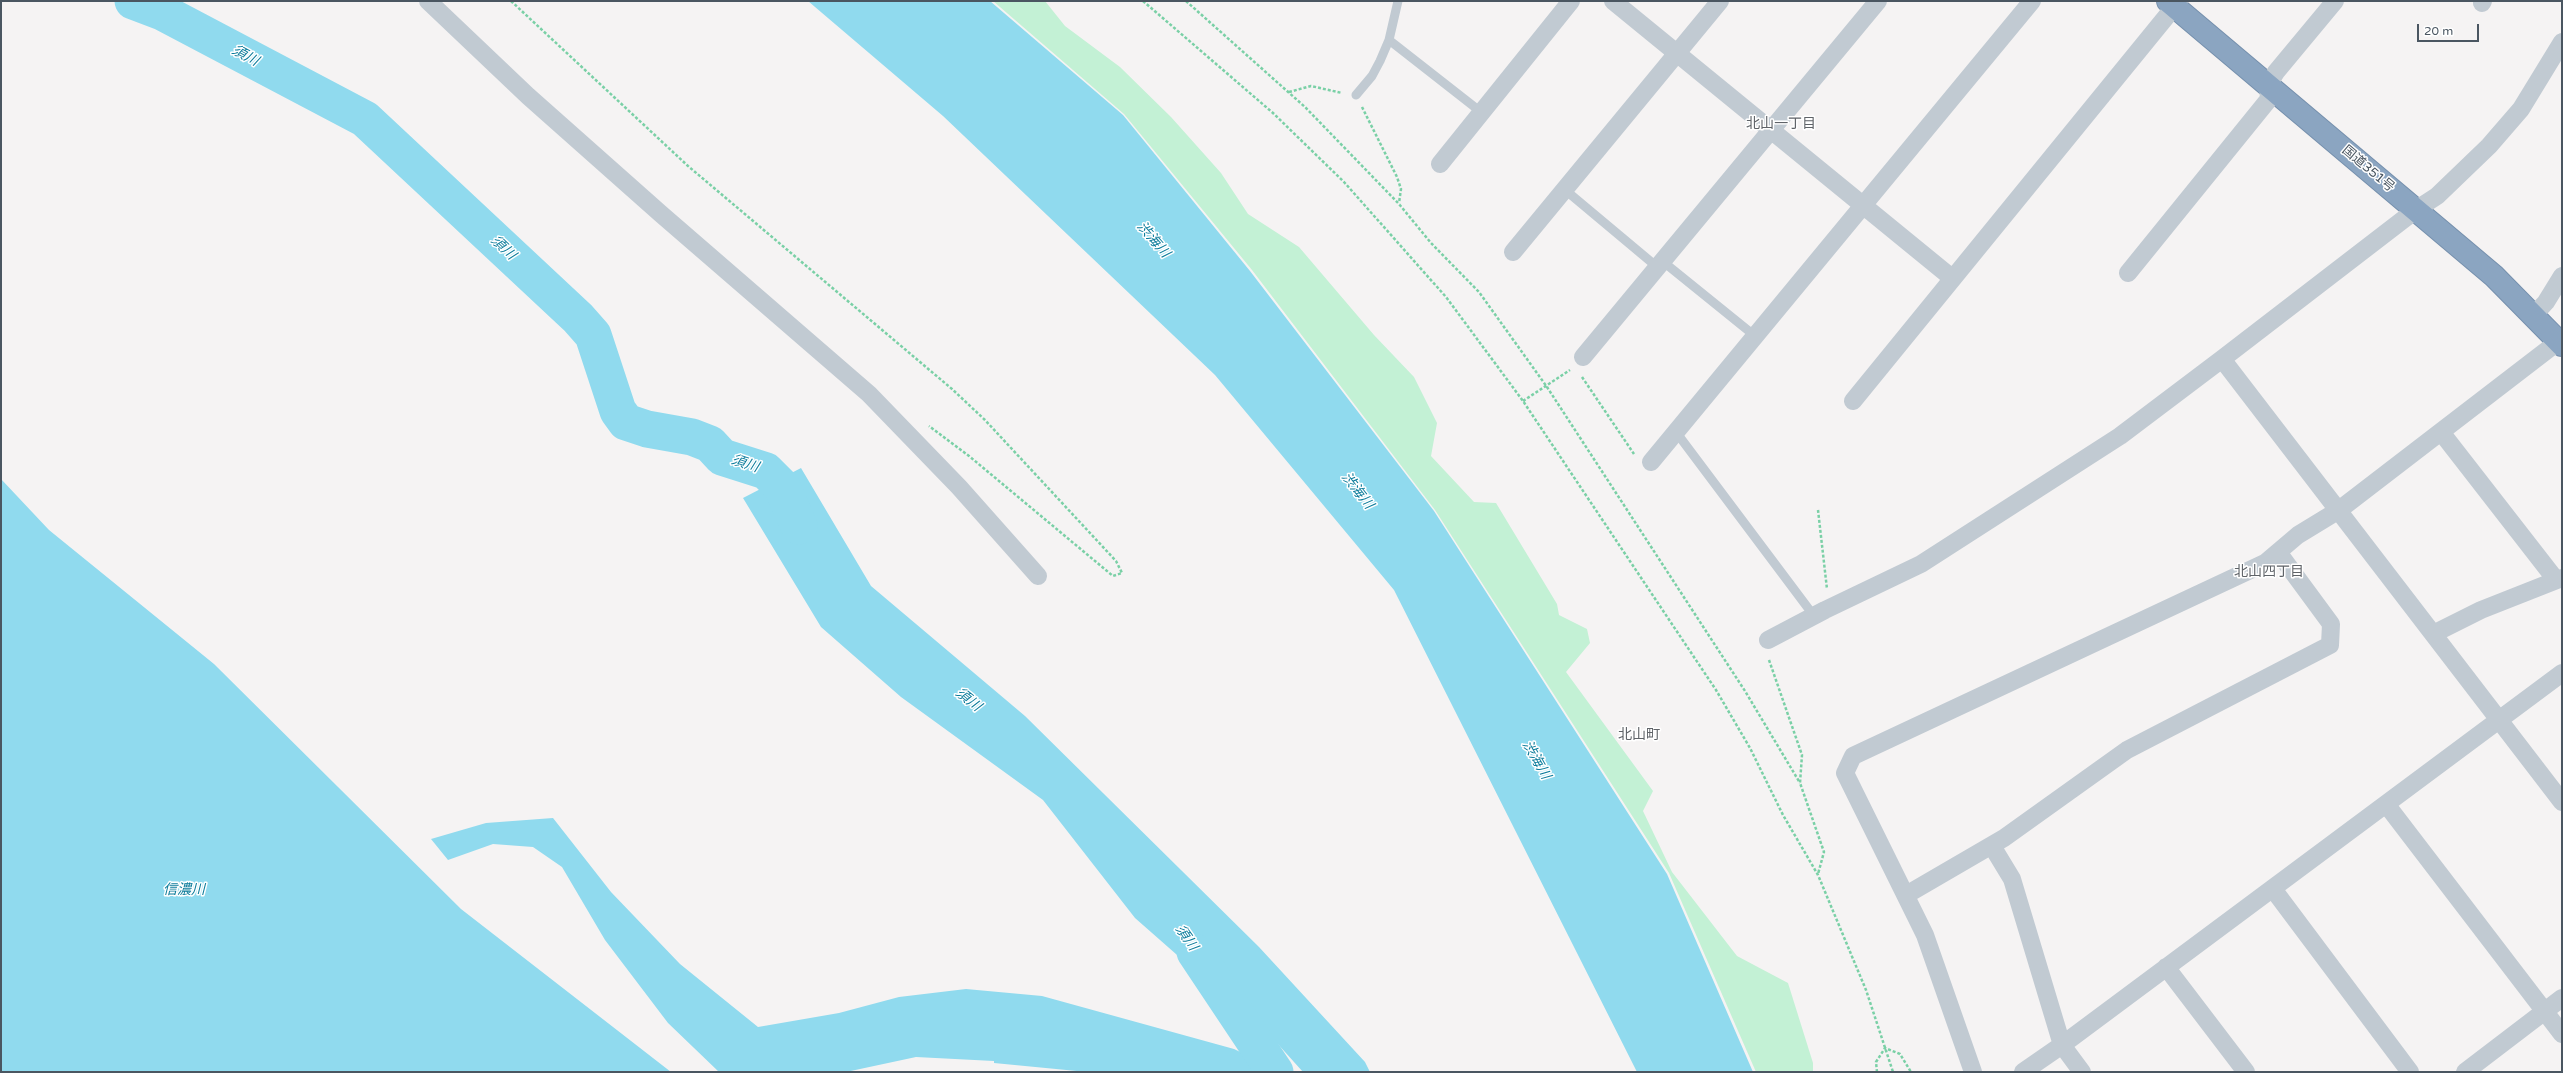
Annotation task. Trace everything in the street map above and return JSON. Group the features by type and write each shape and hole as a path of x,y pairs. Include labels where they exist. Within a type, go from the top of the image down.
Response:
{"highway":[{"name":"国道351号","path":"2174,3 2268,85 2417,209 2494,276 2561,343"}],"street":[{"path":"428,1 528,96 661,214 869,394 959,486 1038,576"},
{"path":"1440,164 1571,1"},
{"path":"1613,1 1676,53 1773,129 1952,278"},
{"path":"1513,252 1720,1"},
{"path":"1579,362 1659,263 1773,129 1878,1"},
{"path":"1651,462 2032,1"},
{"path":"2128,273 2269,99 2268,85 2276,72 2335,1"},
{"path":"1853,401 2174,3"},
{"path":"1768,640 1830,607 1921,564 2120,436 2417,209 2437,196 2489,146 2521,109 2562,42"},
{"path":"2534,315 2546,302 2562,276"},
{"path":"1973,1072 1925,935 1845,773 1853,756 2265,563 2298,534 2339,510 2561,343"},
{"path":"2222,359 2500,719 2562,802"},
{"path":"2433,634 2481,610 2559,579 2441,432"},
{"path":"1906,895 1992,846 2127,750 2330,644 2331,624 2278,552"},
{"path":"2023,1072 2062,1046 2562,673"},
{"path":"2386,804 2562,1034"},
{"path":"1992,846 2012,879 2062,1046 2082,1072"},
{"path":"2273,889 2410,1072"},
{"path":"2166,967 2246,1072"},
{"path":"2465,1072 2562,998"}],"lane":[{"path":"1356,95 1372,76 1389,40 1398,1"},
{"path":"1389,40 1481,112"},
{"path":"1564,189 1755,336"},
{"path":"1676,432 1814,616"}],"path":[{"path":"510,1 688,166 980,415 1116,561 1122,573 1113,576 969,456 926,423"},
{"path":"1143,1 1273,113 1344,182 1446,297 1523,401 1716,690 1750,748 1783,815 1818,875 1866,990 1893,1072"},
{"path":"1186,1 1288,92 1399,204 1431,242 1479,292 1547,386 1745,691 1800,783 1824,852 1818,875"},
{"path":"1288,92 1311,86 1356,95 1397,177 1401,189 1399,204"},
{"path":"1523,401 1547,386 1579,362 1587,382 1643,466 1651,462"},
{"path":"1818,510 1830,607"},
{"path":"1768,640 1768,655 1802,755 1800,783"},
{"path":"1877,1072 1876,1062 1885,1048"},
{"path":"1885,1048 1900,1054 1911,1072"}],"green space":[{"path":"993,1 1045,1 1065,26 1120,67 1171,117 1221,173 1248,214 1299,247 1374,335 1414,377 1437,423 1431,456 1474,502 1496,503 1557,604 1559,615 1587,629 1590,643 1566,672 1653,791 1643,811 1672,872 1737,956 1788,983 1813,1063 1813,1072 1756,1072 1669,873 1435,510 1252,270 1124,114"}],"water":[{"name":"渋海川","path":"808,1 990,1 1123,115 1250,271 1434,511 1667,874 1753,1072 1637,1072 1394,590 1215,375 943,116"},
{"path":"801,468 871,586 1025,716 1259,947 1365,1062 1370,1072 1303,1072 1276,1042 1135,918 1043,800 901,697 821,627 743,498"},
{"name":"信濃川","path":"1,479 49,530 214,664 461,909 671,1072 1,1072"},
{"path":"553,818 611,892 680,964 758,1027 839,1013 899,997 966,989 1042,996 1234,1049 1282,1072 1087,1072 994,1063 994,1061 916,1057 846,1072 719,1072 668,1023 605,940 562,867 533,847 493,844 448,860 431,839 486,823"}],"waterway":[{"name":"須川","path":"133,1 162,12 365,119 578,318 593,335 618,411 626,422 647,429 692,437 710,444 722,457 766,471 782,487 799,526"},
{"name":"須川","path":"1195,952 1275,1072"}],"district":[{"name":"北山一丁目","path":"1781,124"},
{"name":"北山四丁目","path":"2269,572"},
{"name":"北山町","path":"1639,735"}]}
